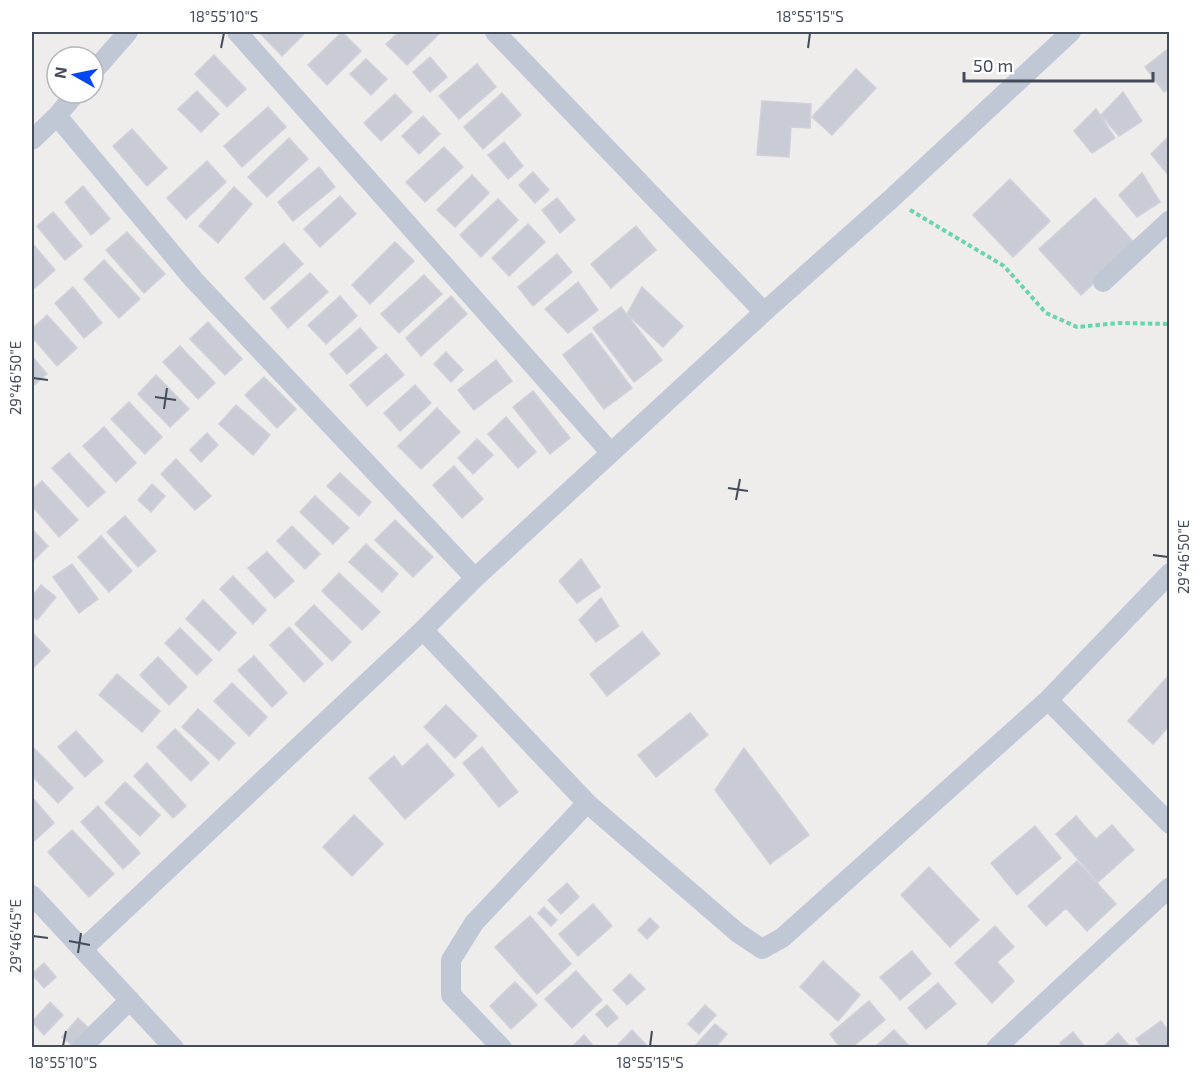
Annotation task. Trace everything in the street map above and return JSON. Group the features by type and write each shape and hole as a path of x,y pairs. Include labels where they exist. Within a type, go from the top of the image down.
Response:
{"street":[{"path":"105,58 128,32"},
{"path":"237,32 611,453"},
{"path":"495,32 764,312"},
{"path":"83,949 423,630 475,578 1071,32"},
{"path":"32,140 66,105"},
{"path":"57,116 195,280 475,578"},
{"path":"1103,282 1170,220"},
{"path":"423,630 587,803 738,933 762,948 782,938 1048,700 1170,573"},
{"path":"1048,700 1170,824"},
{"path":"502,1047 451,995 451,960 474,924 587,803"},
{"path":"996,1047 1170,887"},
{"path":"32,895 174,1047"},
{"path":"81,1047 130,1000"}],"path":[{"path":"891,199 1004,266 1046,313 1077,327 1119,323 1170,324"}],"building":[{"path":"259,32 299,32 303,35 282,56"},
{"path":"342,32 361,51 327,85 308,65"},
{"path":"399,32 440,33 407,65 386,44"},
{"path":"1168,49 1170,88 1164,92 1145,67"},
{"path":"214,55 246,89 227,107 195,74"},
{"path":"430,57 447,77 430,92 413,72"},
{"path":"366,59 387,79 371,95 350,74"},
{"path":"477,64 496,87 459,119 439,96"},
{"path":"856,69 876,88 832,135 812,117"},
{"path":"197,91 219,114 201,132 178,109"},
{"path":"1123,92 1142,121 1119,136 1101,115"},
{"path":"502,93 521,115 483,149 464,127"},
{"path":"395,94 412,112 381,141 364,123"},
{"path":"762,101 811,104 810,128 791,127 789,157 757,155"},
{"path":"268,107 286,127 242,167 224,146"},
{"path":"1096,109 1115,138 1092,153 1074,131"},
{"path":"423,116 440,134 419,154 402,136"},
{"path":"132,129 167,168 147,186 113,146"},
{"path":"1170,135 1170,175 1169,176 1151,154"},
{"path":"289,138 308,159 267,197 248,177"},
{"path":"504,142 523,166 508,179 488,155"},
{"path":"444,147 463,167 425,202 406,182"},
{"path":"207,161 226,182 186,219 167,198"},
{"path":"319,167 335,187 293,221 278,202"},
{"path":"533,172 549,190 535,203 519,185"},
{"path":"1142,173 1160,202 1137,217 1119,195"},
{"path":"472,175 489,193 455,227 437,210"},
{"path":"1010,179 1050,221 1013,257 973,215"},
{"path":"83,186 110,219 91,235 65,202"},
{"path":"234,187 252,204 218,243 199,226"},
{"path":"340,196 356,214 320,247 304,229"},
{"path":"557,198 575,220 560,233 542,210"},
{"path":"1095,198 1136,245 1081,295 1039,249"},
{"path":"498,199 518,220 481,257 460,235"},
{"path":"53,212 82,246 65,260 37,226"},
{"path":"528,224 545,242 509,276 492,258"},
{"path":"636,226 656,250 611,288 591,264"},
{"path":"127,232 165,274 144,293 106,250"},
{"path":"395,242 414,261 370,304 352,285"},
{"path":"32,243 55,270 35,288 32,284"},
{"path":"284,243 303,264 264,300 245,278"},
{"path":"557,254 572,272 533,306 518,287"},
{"path":"104,260 140,299 119,318 84,279"},
{"path":"310,273 328,292 288,328 271,308"},
{"path":"424,275 442,294 399,333 381,314"},
{"path":"578,282 598,310 568,333 545,309"},
{"path":"73,287 102,323 84,338 55,303"},
{"path":"642,287 683,326 663,347 627,314"},
{"path":"340,296 357,316 326,344 308,325"},
{"path":"451,296 467,314 421,356 406,338"},
{"path":"621,307 662,360 634,382 593,328"},
{"path":"47,315 77,348 57,366 32,337 32,329"},
{"path":"208,322 242,359 225,375 190,339"},
{"path":"360,328 377,348 347,374 330,354"},
{"path":"591,333 632,388 604,409 563,355"},
{"path":"180,346 215,383 198,399 163,362"},
{"path":"446,352 463,370 451,382 434,364"},
{"path":"386,354 404,375 367,406 350,385"},
{"path":"32,356 47,374 32,387"},
{"path":"496,360 512,381 474,410 458,390"},
{"path":"156,375 189,409 170,427 138,394"},
{"path":"264,377 296,409 277,428 245,395"},
{"path":"415,385 431,403 400,431 384,413"},
{"path":"533,391 570,438 550,454 513,407"},
{"path":"129,402 162,437 145,454 111,419"},
{"path":"236,405 270,435 253,455 219,424"},
{"path":"437,408 460,432 421,469 398,446"},
{"path":"506,417 536,452 518,468 488,434"},
{"path":"104,427 136,463 116,482 83,446"},
{"path":"207,433 218,445 201,462 190,450"},
{"path":"477,439 493,455 473,474 458,458"},
{"path":"69,453 105,492 88,507 52,468"},
{"path":"176,459 211,496 195,510 161,474"},
{"path":"454,466 483,499 462,518 433,485"},
{"path":"340,473 371,502 359,516 327,486"},
{"path":"42,481 78,520 59,537 32,506 32,490"},
{"path":"152,484 165,496 151,512 138,500"},
{"path":"315,496 349,528 333,544 300,512"},
{"path":"125,516 156,551 138,567 107,532"},
{"path":"395,520 433,557 413,577 375,540"},
{"path":"292,526 320,554 305,569 277,541"},
{"path":"32,529 48,546 33,561 32,559"},
{"path":"101,536 132,571 109,592 78,557"},
{"path":"366,544 398,574 382,592 349,562"},
{"path":"267,552 294,581 275,598 248,568"},
{"path":"581,559 600,587 577,603 559,581"},
{"path":"72,564 98,599 79,613 53,577"},
{"path":"339,573 380,612 362,630 322,591"},
{"path":"233,576 266,610 253,624 220,589"},
{"path":"41,585 56,597 37,620 32,616 32,596"},
{"path":"601,598 619,626 596,642 579,620"},
{"path":"203,600 236,633 219,651 186,619"},
{"path":"314,605 351,642 332,661 295,624"},
{"path":"289,627 323,664 304,682 270,645"},
{"path":"180,628 212,660 197,675 165,643"},
{"path":"32,632 50,651 32,669"},
{"path":"642,632 660,654 607,696 590,674"},
{"path":"254,656 287,693 272,707 238,670"},
{"path":"158,657 187,687 169,705 140,675"},
{"path":"117,674 160,711 142,732 99,695"},
{"path":"1170,674 1170,725 1153,744 1128,721"},
{"path":"232,683 267,717 249,736 214,701"},
{"path":"446,705 477,736 455,758 424,727"},
{"path":"198,709 235,743 219,760 182,727"},
{"path":"690,713 708,735 656,777 638,755"},
{"path":"175,729 209,763 191,781 157,747"},
{"path":"76,731 103,761 85,777 58,747"},
{"path":"427,744 454,775 405,819 369,778 394,756 402,767"},
{"path":"32,746 73,788 58,803 32,776"},
{"path":"482,747 518,792 499,807 463,763"},
{"path":"744,748 809,835 770,864 715,790"},
{"path":"147,763 186,806 173,818 134,776"},
{"path":"125,782 160,815 140,836 105,803"},
{"path":"32,797 54,823 32,843"},
{"path":"98,806 140,853 123,869 81,822"},
{"path":"354,815 383,844 352,876 323,847"},
{"path":"1076,816 1096,839 1112,825 1134,850 1098,882 1056,834"},
{"path":"1035,826 1061,858 1017,895 991,863"},
{"path":"72,830 114,874 89,897 48,852"},
{"path":"1077,861 1116,904 1087,931 1066,908 1046,926 1028,906"},
{"path":"929,867 979,920 950,947 901,895"},
{"path":"567,883 579,897 561,914 548,900"},
{"path":"593,904 612,926 578,956 559,934"},
{"path":"544,907 557,920 551,926 538,913"},
{"path":"530,916 571,964 537,994 495,947"},
{"path":"650,918 659,927 647,939 638,930"},
{"path":"995,926 1014,947 997,962 1014,981 992,1003 955,963"},
{"path":"912,951 931,974 900,1000 880,977"},
{"path":"823,961 860,995 838,1021 800,987"},
{"path":"44,963 56,977 44,988 32,974"},
{"path":"576,971 602,1000 572,1028 545,999"},
{"path":"630,974 645,989 627,1005 613,990"},
{"path":"515,982 537,1005 511,1029 490,1006"},
{"path":"938,983 956,1004 926,1029 908,1008"},
{"path":"869,1001 885,1020 851,1048 841,1048 830,1034"},
{"path":"50,1002 63,1015 44,1035 32,1022"},
{"path":"607,1005 618,1018 607,1027 596,1014"},
{"path":"705,1005 716,1015 699,1034 688,1024"},
{"path":"78,1018 91,1030 75,1048 62,1037"},
{"path":"1161,1021 1170,1033 1170,1048 1142,1048 1136,1039"},
{"path":"715,1024 727,1034 715,1048 693,1048"},
{"path":"632,1030 649,1048 615,1048"},
{"path":"894,1030 911,1048 875,1048 875,1047"},
{"path":"1073,1032 1086,1048 1063,1048 1060,1043"},
{"path":"1118,1033 1131,1048 1102,1048"},
{"path":"584,1035 595,1048 571,1048"}]}
